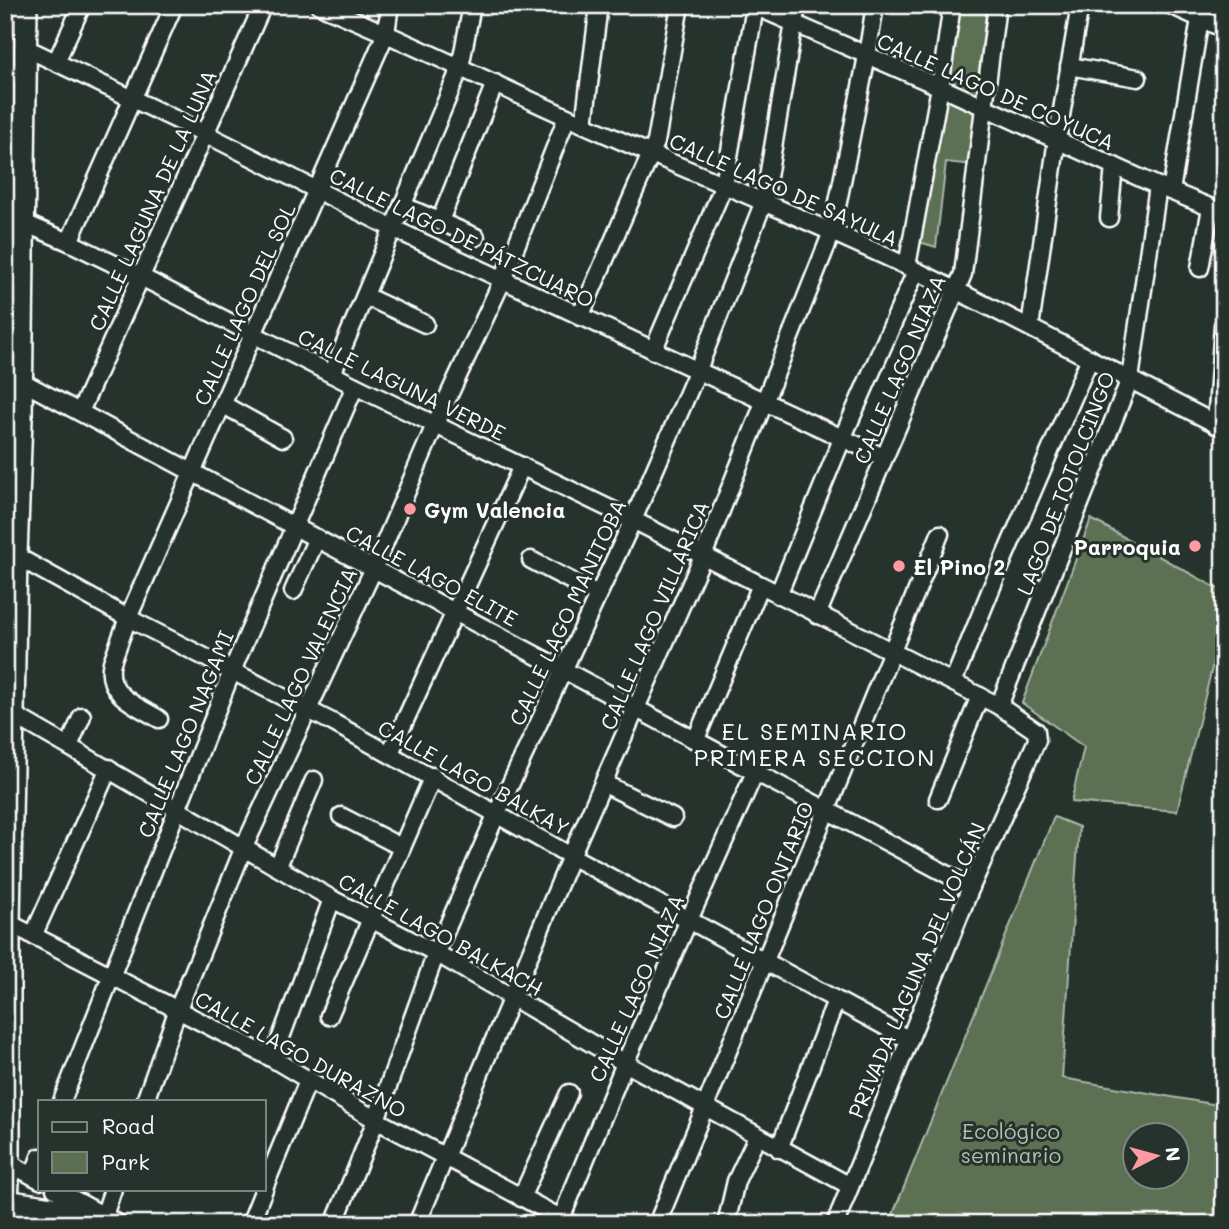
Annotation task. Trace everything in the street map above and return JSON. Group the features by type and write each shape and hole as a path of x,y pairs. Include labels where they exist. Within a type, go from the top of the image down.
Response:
{"main road":[{"path":"26,5 26,48 15,74 24,223 14,261 21,381 13,416 16,556 14,715 8,843 6,1201 112,1220"}],"street":[{"path":"56,62 82,5"},
{"path":"69,242 174,5"},
{"name":"CALLE LAGUNA DE LA LUNA","path":"80,412 263,5"},
{"name":"CALLE LAGO DE SAYULA","path":"319,5 911,268 1220,427"},
{"name":"CALLE LAGO DEL SOL","path":"159,719 124,698 114,688 110,669 128,618 386,33 390,5"},
{"path":"332,374 460,68 472,5"},
{"path":"584,124 599,5"},
{"path":"580,317 652,153 660,123 680,5"},
{"name":"CALLE LAGO MANITOBA","path":"334,1224 376,1120 436,953 497,813 634,520 697,372 764,201 797,5"},
{"name":"CALLE LAGO VILLARICA","path":"417,1224 571,856 605,784 703,556 832,232 867,56 874,5"},
{"path":"778,595 911,268 952,5"},
{"name":"CALLE LAGO NIAZA","path":"817,615 964,266 997,5"},
{"path":"1030,327 1057,139 1080,5"},
{"path":"1170,5 1224,29"},
{"path":"653,351 724,185 753,6"},
{"name":"CALLE LAGO DE COYUCA","path":"753,6 1217,210"},
{"name":"LAGO DE TOTOLCINGO","path":"999,706 1130,379 1200,19"},
{"name":"CALLE LAGO DE PÁTZCUARO","path":"26,48 204,133 394,229 883,457"},
{"path":"1069,66 1138,78"},
{"path":"440,221 495,83"},
{"name":"CALLE LAGO VALENCIA","path":"145,1100 178,1009 244,847 374,568 435,425 503,279 567,117"},
{"path":"1109,218 1114,166"},
{"path":"404,206 476,237"},
{"path":"1200,268 1217,210"},
{"name":"CALLE LAGUNA VERDE","path":"24,223 141,277 355,386 634,520 760,587 999,706 1038,734"},
{"path":"365,296 425,324"},
{"path":"1220,427 1223,325"},
{"path":"953,682 1090,358"},
{"name":"CALLE LAGO ELITE","path":"21,381 637,709 827,807 971,887"},
{"name":"CALLE LAGO NAGAMI","path":"62,1100 232,671 355,386"},
{"path":"222,404 283,438"},
{"path":"390,753 522,466"},
{"name":"CALLE LAGO ONTARIO","path":"657,1224 940,534"},
{"path":"293,590 317,538"},
{"name":"CALLE LAGO BALKAY","path":"16,556 128,618 307,708 433,776 571,856 908,1039"},
{"path":"531,560 598,595"},
{"path":"696,739 760,587"},
{"path":"938,799 980,696"},
{"name":"CALLE LAGO BALKACH","path":"14,715 332,898 436,953 625,1063 850,1186"},
{"path":"69,746 82,716"},
{"name":"PRIVADA LAGUNA DEL VOLCÁN","path":"835,1224 908,1039 1038,734"},
{"path":"33,936 109,768"},
{"name":"CALLE LAGO NIAZA","path":"564,1222 625,1063 756,770"},
{"path":"329,1016 433,776"},
{"path":"278,866 314,780"},
{"path":"605,784 673,818"},
{"path":"341,816 401,847"},
{"path":"273,1059 332,898"},
{"name":"CALLE LAGO DURAZNO","path":"9,923 273,1059 376,1120 564,1222"},
{"path":"779,1149 836,1000"},
{"path":"266,1183 308,1081"},
{"path":"521,1198 569,1093"},
{"path":"726,1224 737,1181 757,1137"},
{"path":"7,1162 37,1178"},
{"path":"57,1190 112,1220 113,1190"},
{"path":"250,1224 263,1190"}],"green space":[{"path":"959,5 987,5 976,98 947,84"},
{"path":"939,96 979,115 973,165 946,162 936,247 916,241"},
{"path":"1091,519 1224,592 1224,619 1177,811 1071,802 1084,747 1022,703"},
{"name":"Ecológico seminario","path":"1054,817 1079,827 1062,1078 1224,1106 1224,1224 889,1224"}],"place":[{"name":"Gym Valencia","path":"410,509"},
{"name":"Parroquia","path":"1195,546"},
{"name":"El Pino 2","path":"899,566"}],"district":[{"name":"EL SEMINARIO PRIMERA SECCION","path":"815,744"}]}
